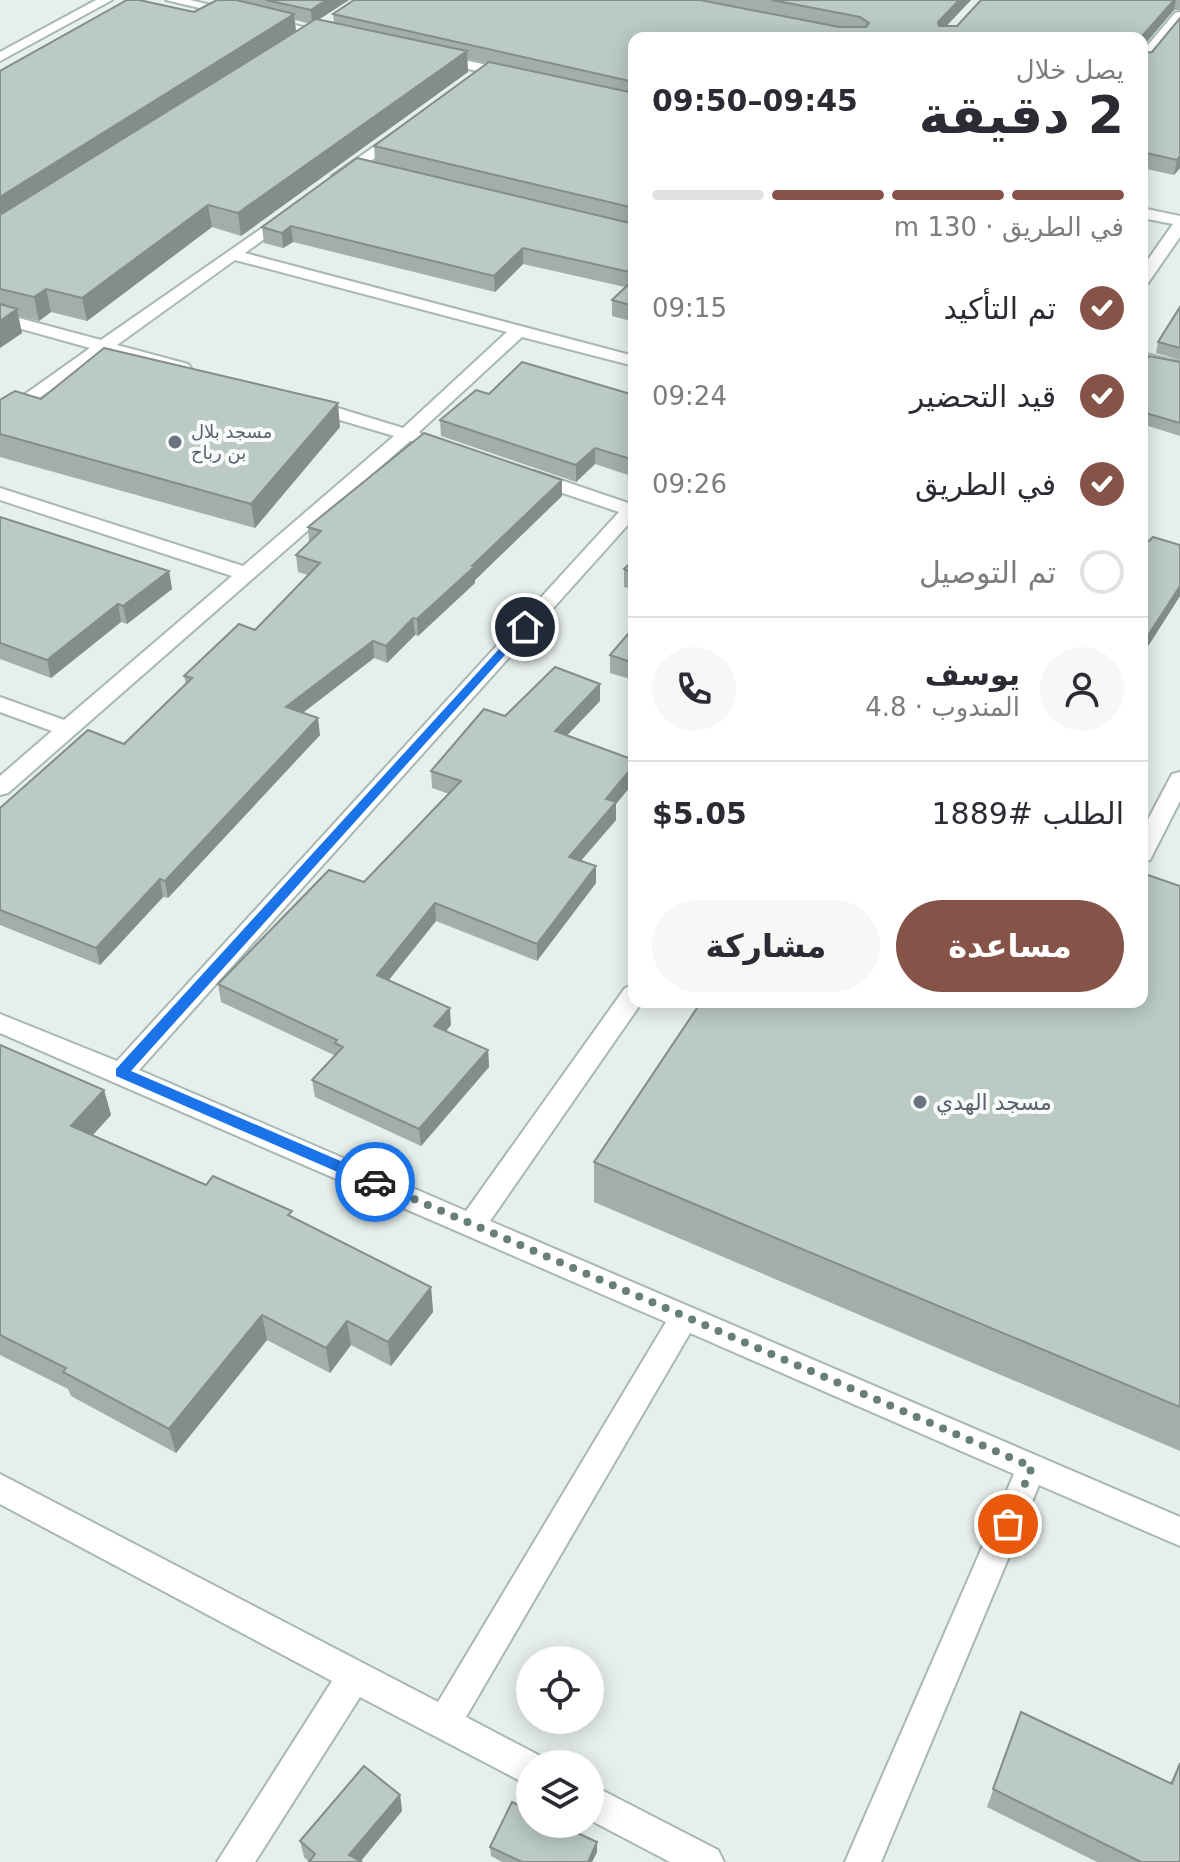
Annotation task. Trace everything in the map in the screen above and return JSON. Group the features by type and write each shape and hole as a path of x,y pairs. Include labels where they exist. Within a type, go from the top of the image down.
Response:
{"street":[{"path":"172,0 342,37"},
{"path":"0,57 100,1"},
{"path":"1148,54 1180,16"},
{"path":"426,56 530,79"},
{"path":"463,86 486,69"},
{"path":"0,420 314,196 364,166 416,121"},
{"path":"1148,215 1180,224 1148,271"},
{"path":"233,255 628,359"},
{"path":"0,318 194,372"},
{"path":"0,788 407,434 518,331"},
{"path":"1148,359 1180,367"},
{"path":"285,398 437,444"},
{"path":"511,469 628,509"},
{"path":"0,494 244,573"},
{"path":"121,1073 628,514"},
{"path":"0,704 67,729"},
{"path":"1148,842 1180,779"},
{"path":"472,1224 628,1003"},
{"path":"0,1023 1180,1532"},
{"path":"444,1724 684,1318"},
{"path":"863,1862 1032,1467"},
{"path":"0,1488 516,1762"},
{"path":"235,1862 354,1677"},
{"path":"604,1808 706,1862"}],"building":[{"path":"127,0 194,12 217,0 236,0 294,14 0,197 0,71"},
{"path":"266,0 326,0 311,10"},
{"path":"354,0 700,0 839,27 866,27 869,23 860,17 772,0 959,0 938,22 939,26 957,26 981,0 1174,0 1146,32 628,32 628,81 333,14"},
{"path":"1180,18 1180,156 1177,160 1148,153 1148,52 1152,52"},
{"path":"316,19 467,51 238,213 208,205 82,298 46,289 34,297 0,289 0,215"},
{"path":"489,62 628,92 628,207 374,146"},
{"path":"357,158 628,223 628,272 523,248 494,276 291,226 282,233 262,227"},
{"path":"628,285 628,304 612,300"},
{"path":"0,304 17,309 0,321"},
{"path":"1180,307 1180,348 1158,342"},
{"name":"مسجد بلال بن رباح","path":"104,348 338,403 251,504 0,434 0,400 15,391 41,399"},
{"path":"1148,357 1180,362 1180,423 1148,414"},
{"path":"522,362 628,393 628,458 595,448 576,465 440,420 476,390 489,394"},
{"path":"424,433 562,480 474,567 417,619 413,618 386,646 373,641 286,707 318,718 165,881 160,879 96,948 0,910 0,808 88,730 124,744 192,678 184,676 239,624 255,630 320,563 296,555 321,531 308,527"},
{"path":"0,517 169,571 123,606 118,604 47,660 0,643"},
{"path":"1153,537 1180,545 1180,586 1148,635 1148,541"},
{"path":"628,634 628,661 610,655"},
{"path":"555,667 600,684 555,731 628,758 628,772 606,799 616,802 569,857 596,866 537,944 435,903 377,975 450,1008 434,1026 488,1050 419,1129 312,1080 343,1047 335,1043 337,1040 218,984 329,870 364,882 461,781 431,771 484,709 505,716"},
{"name":"مسجد الهدي","path":"1148,875 1180,886 1180,1407 594,1162 697,1008 1148,1008"},
{"path":"0,1045 104,1090 71,1126 206,1185 213,1176 292,1211 288,1215 431,1287 388,1342 347,1321 326,1348 262,1315 169,1429 63,1372 66,1368 0,1335"},
{"path":"1021,1712 1172,1784 1180,1763 1180,1862 1141,1862 993,1789"},
{"path":"364,1766 400,1795 349,1855 362,1862 309,1862 315,1854 300,1841"},
{"path":"512,1802 516,1804 516,1838 588,1838 597,1842 588,1862 522,1862 490,1847"}],"way so far":[{"path":"375,1182 1032,1467 1008,1524"}],"place":[{"name":"مسجد بلال بن رباح","path":"175,442"},
{"name":"مسجد الهدي","path":"920,1102"}],"route":[{"path":"375,1182 121,1073 525,627"}]}
